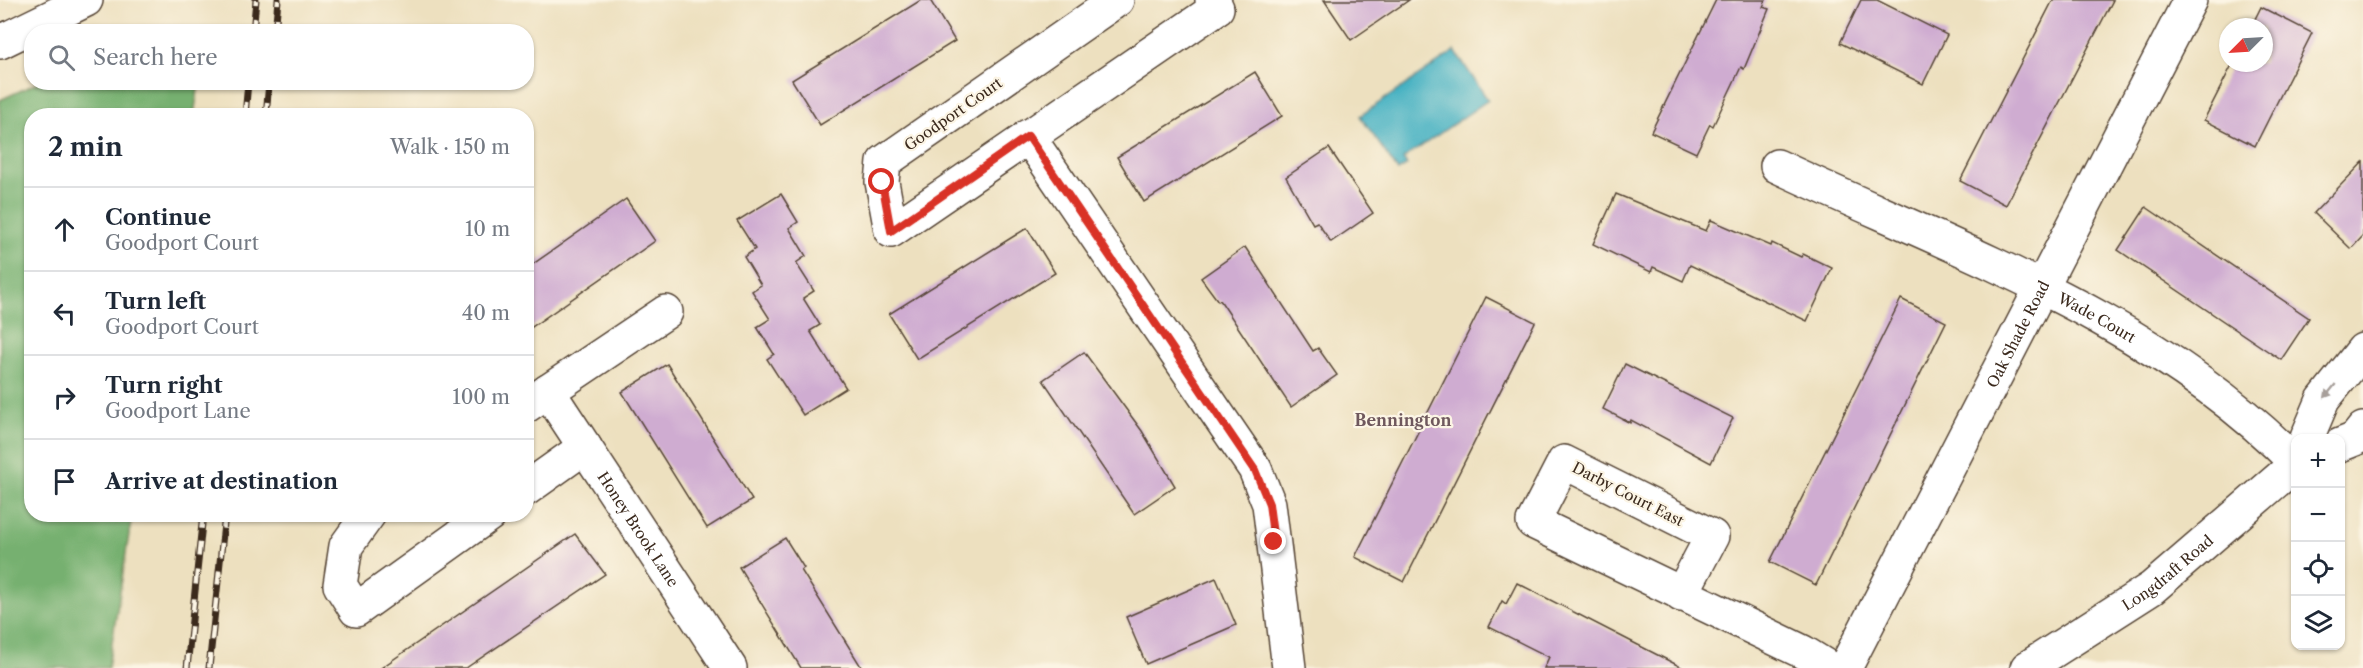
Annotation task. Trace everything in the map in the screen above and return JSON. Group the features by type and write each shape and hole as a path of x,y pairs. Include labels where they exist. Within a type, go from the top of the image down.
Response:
{"street":[{"path":"37,24 86,0"},
{"name":"Goodport Court","path":"1117,0 884,162 882,182 891,231 1217,8 1212,0"},
{"name":"Oak Shade Road","path":"1845,668 2190,0"},
{"path":"0,42 24,30"},
{"path":"1028,136 1255,470 1269,504 1288,668"},
{"name":"Wade Court","path":"1777,166 2041,286 2167,358 2268,435 2291,460"},
{"path":"537,399 666,312"},
{"path":"2309,434 2323,400 2363,350"},
{"name":"Honey Brook Lane","path":"537,399 585,447 730,668"},
{"path":"2345,443 2355,439 2363,429"},
{"path":"534,483 585,447"},
{"name":"Darby Court East","path":"1681,595 1712,536 1564,462 1533,522 1681,595 1803,652 1829,668"},
{"name":"Longdraft Road","path":"2027,668 2151,588 2291,467"},
{"path":"363,522 346,546 340,585 356,610 479,522"}],"green space":[{"path":"24,89 198,90 195,108 24,108 24,522 131,522 108,668 0,668 0,100"}],"water":[{"path":"1455,51 1488,100 1403,159 1407,165 1398,171 1360,116"}],"building":[{"path":"921,0 930,0 955,41 820,125 792,80"},
{"path":"1324,0 1409,0 1351,40"},
{"path":"1716,0 1766,0 1763,7 1769,9 1744,69 1741,67 1713,126 1710,124 1696,153 1651,132"},
{"path":"1861,0 1877,0 1947,35 1923,84 1840,43"},
{"path":"2053,0 2113,0 2006,205 1960,181"},
{"path":"2261,7 2312,33 2255,146 2204,120 2228,72 2273,72 2273,18 2256,18"},
{"path":"1255,72 1282,116 1144,202 1117,157"},
{"path":"1329,148 1373,213 1331,242 1317,222 1313,224 1286,177"},
{"path":"2363,162 2363,236 2351,249 2314,213"},
{"path":"781,194 798,222 789,228 806,256 796,263 814,291 803,298 820,325 810,331 846,388 803,415 767,359 774,354 757,327 770,319 752,291 761,285 744,257 755,249 737,221"},
{"path":"1616,194 1706,231 1711,220 1771,246 1772,243 1801,257 1803,254 1832,268 1807,321 1690,265 1683,281 1653,267 1651,272 1593,244"},
{"path":"626,199 655,241 534,325 534,263"},
{"path":"2146,207 2309,318 2281,360 2118,250"},
{"path":"1027,228 1055,273 917,359 889,314"},
{"path":"1245,247 1313,351 1318,348 1337,375 1291,407 1220,300 1218,301 1201,278"},
{"path":"1486,297 1535,322 1404,582 1355,557"},
{"path":"1901,299 1946,322 1816,585 1770,562"},
{"path":"1084,352 1142,431 1175,486 1134,514 1043,380"},
{"path":"667,364 752,500 707,528 622,392"},
{"path":"1625,364 1733,418 1711,463 1631,420 1630,423 1603,409"},
{"path":"575,534 605,574 466,668 381,668"},
{"path":"785,538 804,568 801,570 862,668 801,668 739,567"},
{"path":"1216,578 1236,625 1146,664 1126,617"},
{"path":"1517,583 1683,668 1544,668 1549,657 1489,627 1502,601 1506,604"}],"railway":[{"path":"254,24 256,0"},
{"path":"276,24 278,0"},
{"path":"246,108 247,90"},
{"path":"267,108 268,90"},
{"path":"187,668 202,522"},
{"path":"209,668 224,522"}],"district":[{"name":"Bennington","path":"1403,420"}],"route":[{"path":"882,182 891,231 1028,136 1255,470 1269,504 1274,542"}]}
